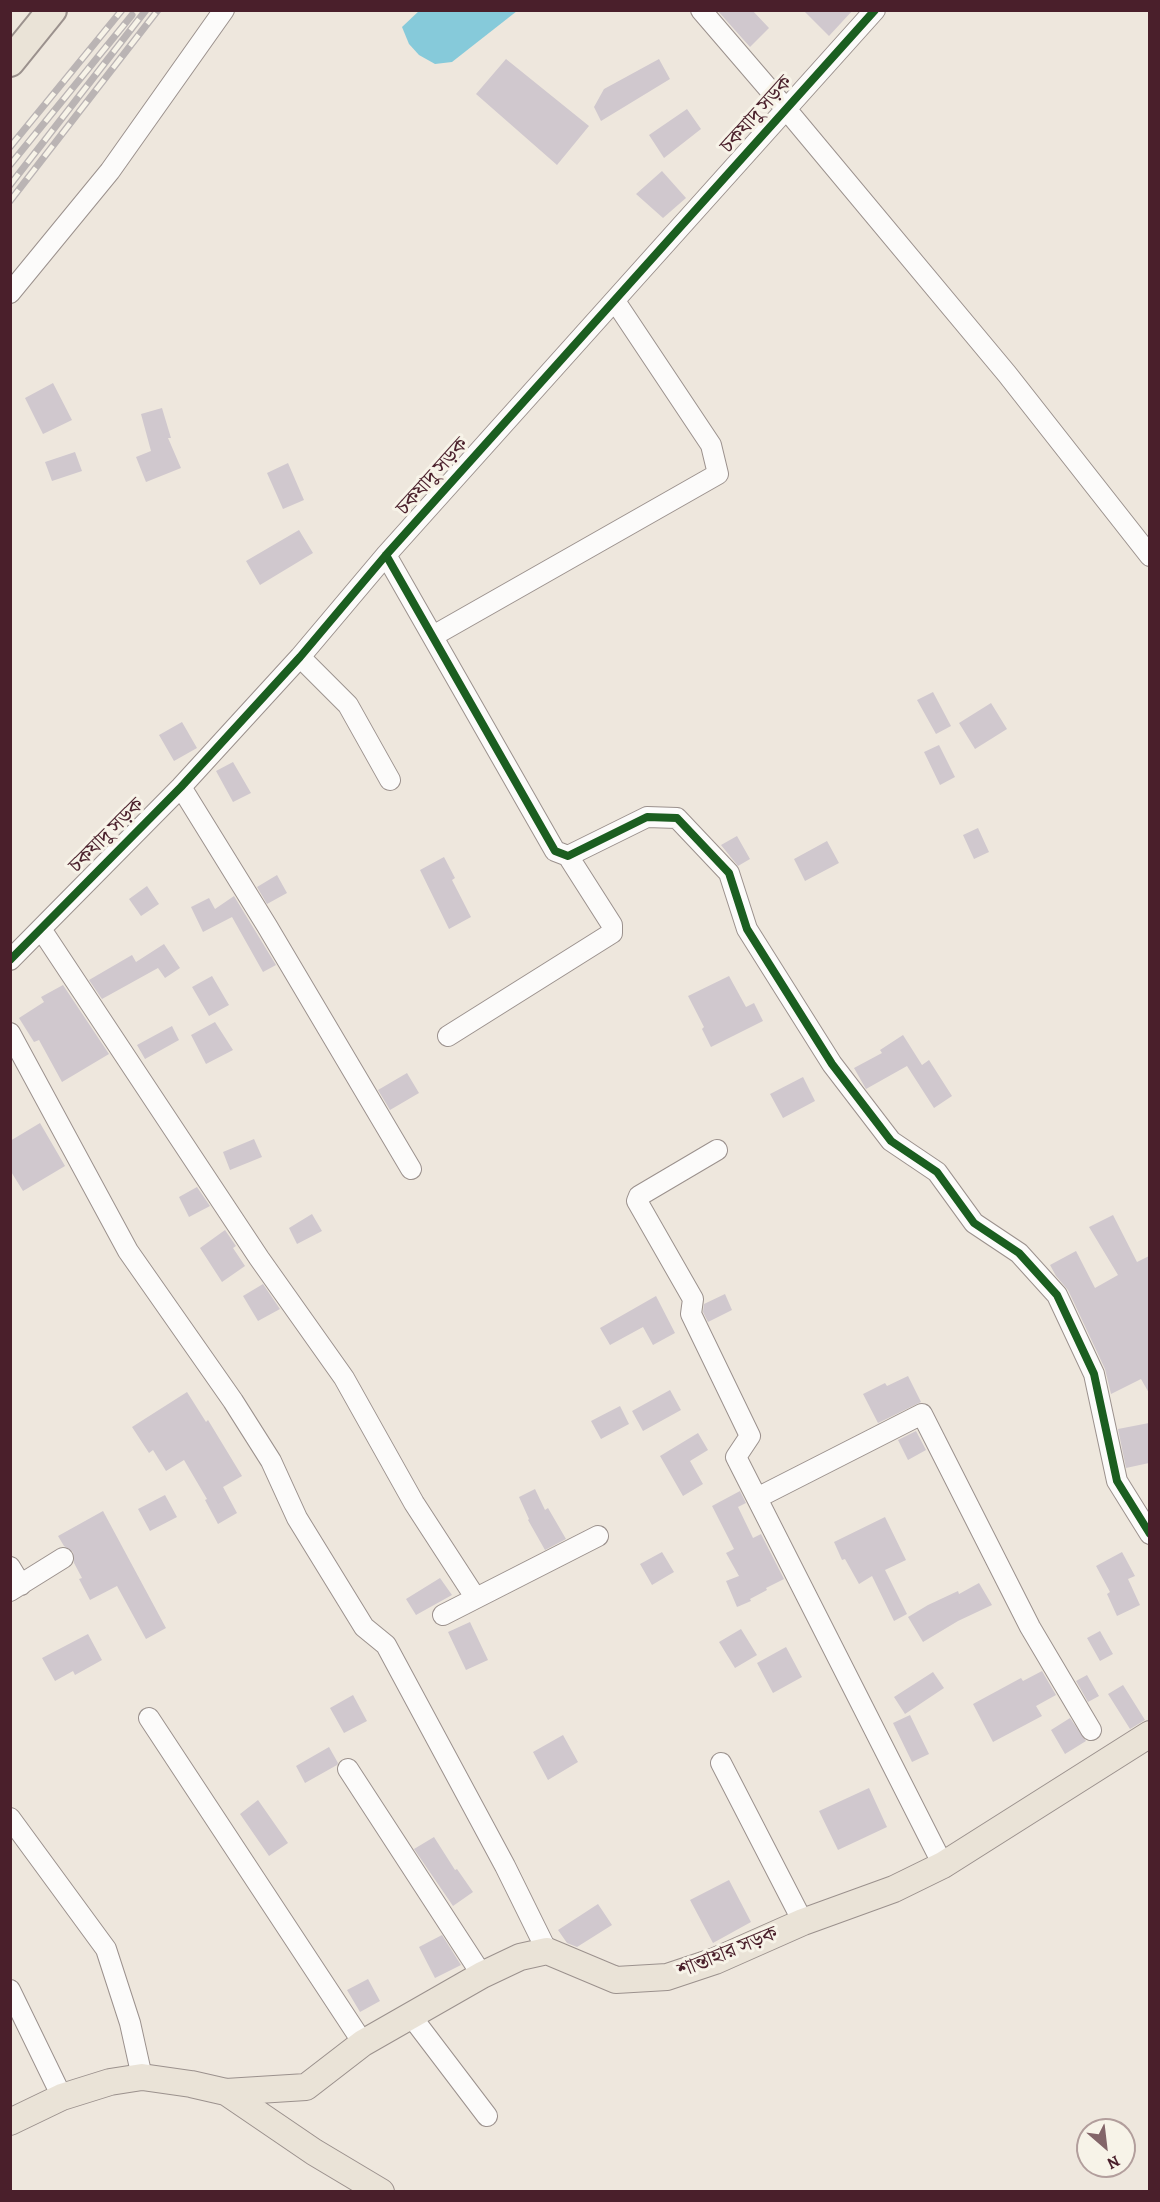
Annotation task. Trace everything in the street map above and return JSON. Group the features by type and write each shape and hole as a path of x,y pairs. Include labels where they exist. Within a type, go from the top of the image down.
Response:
{"highway":[{"path":"10,30 27,10"},
{"path":"10,62 52,10"}],"main road":[{"name":"শান্তাহার সড়ক","path":"547,1951 616,1980 667,1977 715,1961 803,1922 894,1889 943,1865 1149,1734"},
{"path":"289,2134 283,2120 286,2104 363,2043 520,1957 547,1951"},
{"path":"10,2122 62,2097 110,2082 142,2077 226,2092 306,2087"},
{"path":"226,2092 314,2152 381,2192"}],"street":[{"path":"10,293 110,171 224,10"},
{"path":"701,10 1007,374 1149,556"},
{"name":"চকযাদু সড়ক","path":"10,960 181,787 300,657 386,555 875,10"},
{"path":"433,636 718,474 711,446 615,301"},
{"path":"386,555 546,838 555,851 568,856 612,925 612,933 447,1036"},
{"path":"300,657 348,705 390,780"},
{"path":"181,787 267,926 411,1169"},
{"path":"568,856 647,817 677,818 729,873 747,929 832,1064 891,1141 937,1172 974,1223 1019,1253 1057,1295 1094,1374 1117,1481 1149,1534"},
{"path":"41,929 259,1258 344,1378 414,1503 475,1598"},
{"path":"10,1033 128,1251 233,1401 264,1450 297,1518 364,1627 386,1645 505,1866 547,1951"},
{"path":"717,1150 639,1196 637,1201 693,1299 691,1314 750,1436 736,1457 943,1865"},
{"path":"757,1498 921,1414 1030,1628 1092,1730"},
{"path":"443,1615 598,1536"},
{"path":"10,1567 16,1588 63,1558"},
{"path":"149,1718 363,2043"},
{"path":"721,1763 803,1922"},
{"path":"348,1768 482,1976"},
{"path":"10,1818 106,1949 130,2023 142,2077"},
{"path":"10,1990 62,2097"},
{"path":"411,2016 487,2116"}],"water":[{"path":"420,10 517,11 452,62 435,64 419,55 409,44 402,27"}],"building":[{"path":"717,10 752,10 769,28 750,47"},
{"path":"803,10 853,10 829,36"},
{"path":"506,59 589,126 557,165 476,94"},
{"path":"659,59 670,79 601,121 594,107 604,89"},
{"path":"687,109 701,129 664,158 649,135"},
{"path":"662,171 686,198 663,218 636,194"},
{"path":"53,383 72,420 43,434 25,398"},
{"path":"162,408 171,438 168,438 181,468 146,482 136,457 151,451 141,414"},
{"path":"75,452 82,471 52,481 45,462"},
{"path":"288,463 304,500 283,509 267,473"},
{"path":"299,530 313,553 260,585 246,561"},
{"path":"933,692 951,726 936,734 917,700"},
{"path":"991,703 1007,729 975,749 959,723"},
{"path":"182,722 197,748 174,761 159,735"},
{"path":"939,745 955,777 940,785 924,752"},
{"path":"233,762 251,793 233,802 216,771"},
{"path":"978,828 989,852 974,859 963,835"},
{"path":"737,836 750,859 738,866 721,845"},
{"path":"827,841 839,863 805,881 794,859"},
{"path":"444,857 455,878 452,880 471,917 449,929 420,870"},
{"path":"277,875 287,893 267,904 257,887"},
{"path":"147,886 159,904 141,916 129,899"},
{"path":"234,896 276,965 263,972 232,917 203,932 191,907 209,898 215,909"},
{"path":"164,944 180,968 165,978 158,968 102,999 89,980 132,955 136,962"},
{"path":"212,976 229,1005 209,1016 192,987"},
{"path":"729,976 746,1007 754,1003 763,1021 711,1047 702,1029 704,1027 688,996"},
{"path":"63,985 109,1054 62,1082 39,1040 34,1042 19,1018 44,1002 41,997"},
{"path":"215,1022 233,1050 206,1064 191,1035"},
{"path":"172,1026 179,1040 145,1059 137,1045"},
{"path":"903,1035 922,1065 929,1060 952,1096 934,1108 907,1066 866,1089 854,1068 882,1053 880,1050"},
{"path":"407,1073 419,1093 390,1110 378,1090"},
{"path":"803,1077 815,1101 783,1118 770,1094"},
{"path":"40,1123 65,1166 23,1191 10,1170 10,1141"},
{"path":"254,1139 262,1157 230,1170 223,1152"},
{"path":"197,1187 210,1206 189,1217 179,1197"},
{"path":"312,1214 322,1231 297,1244 289,1228"},
{"path":"1113,1215 1137,1262 1149,1256 1149,1393 1141,1379 1111,1394 1105,1369 1068,1290 1050,1265 1076,1251 1095,1288 1118,1275 1089,1227"},
{"path":"225,1230 236,1246 233,1248 245,1266 222,1282 200,1248"},
{"path":"263,1284 280,1309 258,1321 243,1296"},
{"path":"725,1294 732,1310 708,1322 703,1312 704,1304"},
{"path":"656,1296 675,1333 653,1345 643,1327 610,1345 600,1328"},
{"path":"908,1376 921,1402 878,1423 863,1394 885,1383 887,1386"},
{"path":"670,1390 681,1410 643,1431 632,1411"},
{"path":"187,1392 206,1422 208,1420 242,1476 223,1487 237,1513 218,1524 205,1500 207,1499 184,1460 166,1471 153,1450 149,1453 132,1427"},
{"path":"620,1406 629,1424 601,1439 591,1421"},
{"path":"1149,1423 1149,1463 1126,1468 1118,1429"},
{"path":"916,1431 926,1450 908,1460 898,1440"},
{"path":"698,1433 708,1450 690,1461 703,1484 683,1496 660,1456"},
{"path":"535,1489 545,1510 548,1508 566,1539 545,1550 528,1520 519,1497"},
{"path":"740,1491 746,1503 738,1507 753,1538 761,1534 784,1579 766,1588 767,1590 750,1599 751,1601 737,1607 726,1581 739,1576 726,1553 734,1549 712,1506"},
{"path":"165,1495 177,1517 150,1531 138,1509"},
{"path":"103,1511 166,1628 146,1639 117,1586 90,1600 79,1579 82,1578 74,1563 73,1552 64,1546 58,1536"},
{"path":"885,1517 906,1560 885,1570 907,1614 894,1621 872,1576 859,1584 845,1559 842,1560 834,1542"},
{"path":"662,1552 674,1572 652,1585 640,1564"},
{"path":"1122,1552 1135,1576 1128,1579 1140,1605 1117,1616 1107,1594 1110,1592 1096,1566"},
{"path":"440,1578 452,1595 416,1615 406,1599"},
{"path":"979,1583 992,1605 958,1621 923,1642 908,1617 928,1605 958,1591 959,1594"},
{"path":"470,1622 488,1660 466,1670 448,1632"},
{"path":"741,1629 757,1655 735,1668 719,1642"},
{"path":"1100,1631 1113,1654 1100,1661 1087,1638"},
{"path":"88,1634 102,1660 75,1675 73,1671 55,1681 42,1658"},
{"path":"786,1647 802,1677 773,1693 757,1663"},
{"path":"1042,1671 1056,1695 1036,1706 1042,1716 993,1742 973,1704 1021,1678 1023,1681"},
{"path":"933,1672 944,1688 905,1714 894,1697"},
{"path":"1087,1675 1099,1696 1088,1702 1076,1681"},
{"path":"1123,1685 1145,1720 1130,1729 1108,1694"},
{"path":"353,1695 367,1721 344,1733 330,1708"},
{"path":"910,1715 929,1754 912,1762 893,1723"},
{"path":"1070,1718 1086,1741 1065,1754 1051,1730"},
{"path":"563,1735 578,1762 548,1780 533,1752"},
{"path":"329,1747 337,1765 305,1783 296,1766"},
{"path":"869,1788 887,1827 838,1850 819,1811"},
{"path":"258,1800 288,1843 269,1856 240,1814"},
{"path":"434,1837 455,1870 457,1869 473,1892 453,1906 414,1849"},
{"path":"729,1880 751,1922 713,1943 690,1900"},
{"path":"598,1904 612,1925 577,1947 567,1943 558,1930"},
{"path":"442,1935 461,1965 435,1978 419,1947"},
{"path":"368,1979 380,2001 360,2012 347,1990"}],"railway":[{"path":"10,147 122,10"},
{"path":"10,185 146,10"},
{"path":"10,201 158,10"},
{"path":"10,165 132,15"}],"cycle path":[{"path":"10,960 181,787 300,657 386,555 875,10"},
{"path":"386,555 555,851 568,856 647,817 677,818 729,873 747,929 832,1064 891,1141 937,1172 974,1223 1019,1253 1057,1295 1094,1374 1117,1481 1150,1534"}]}
